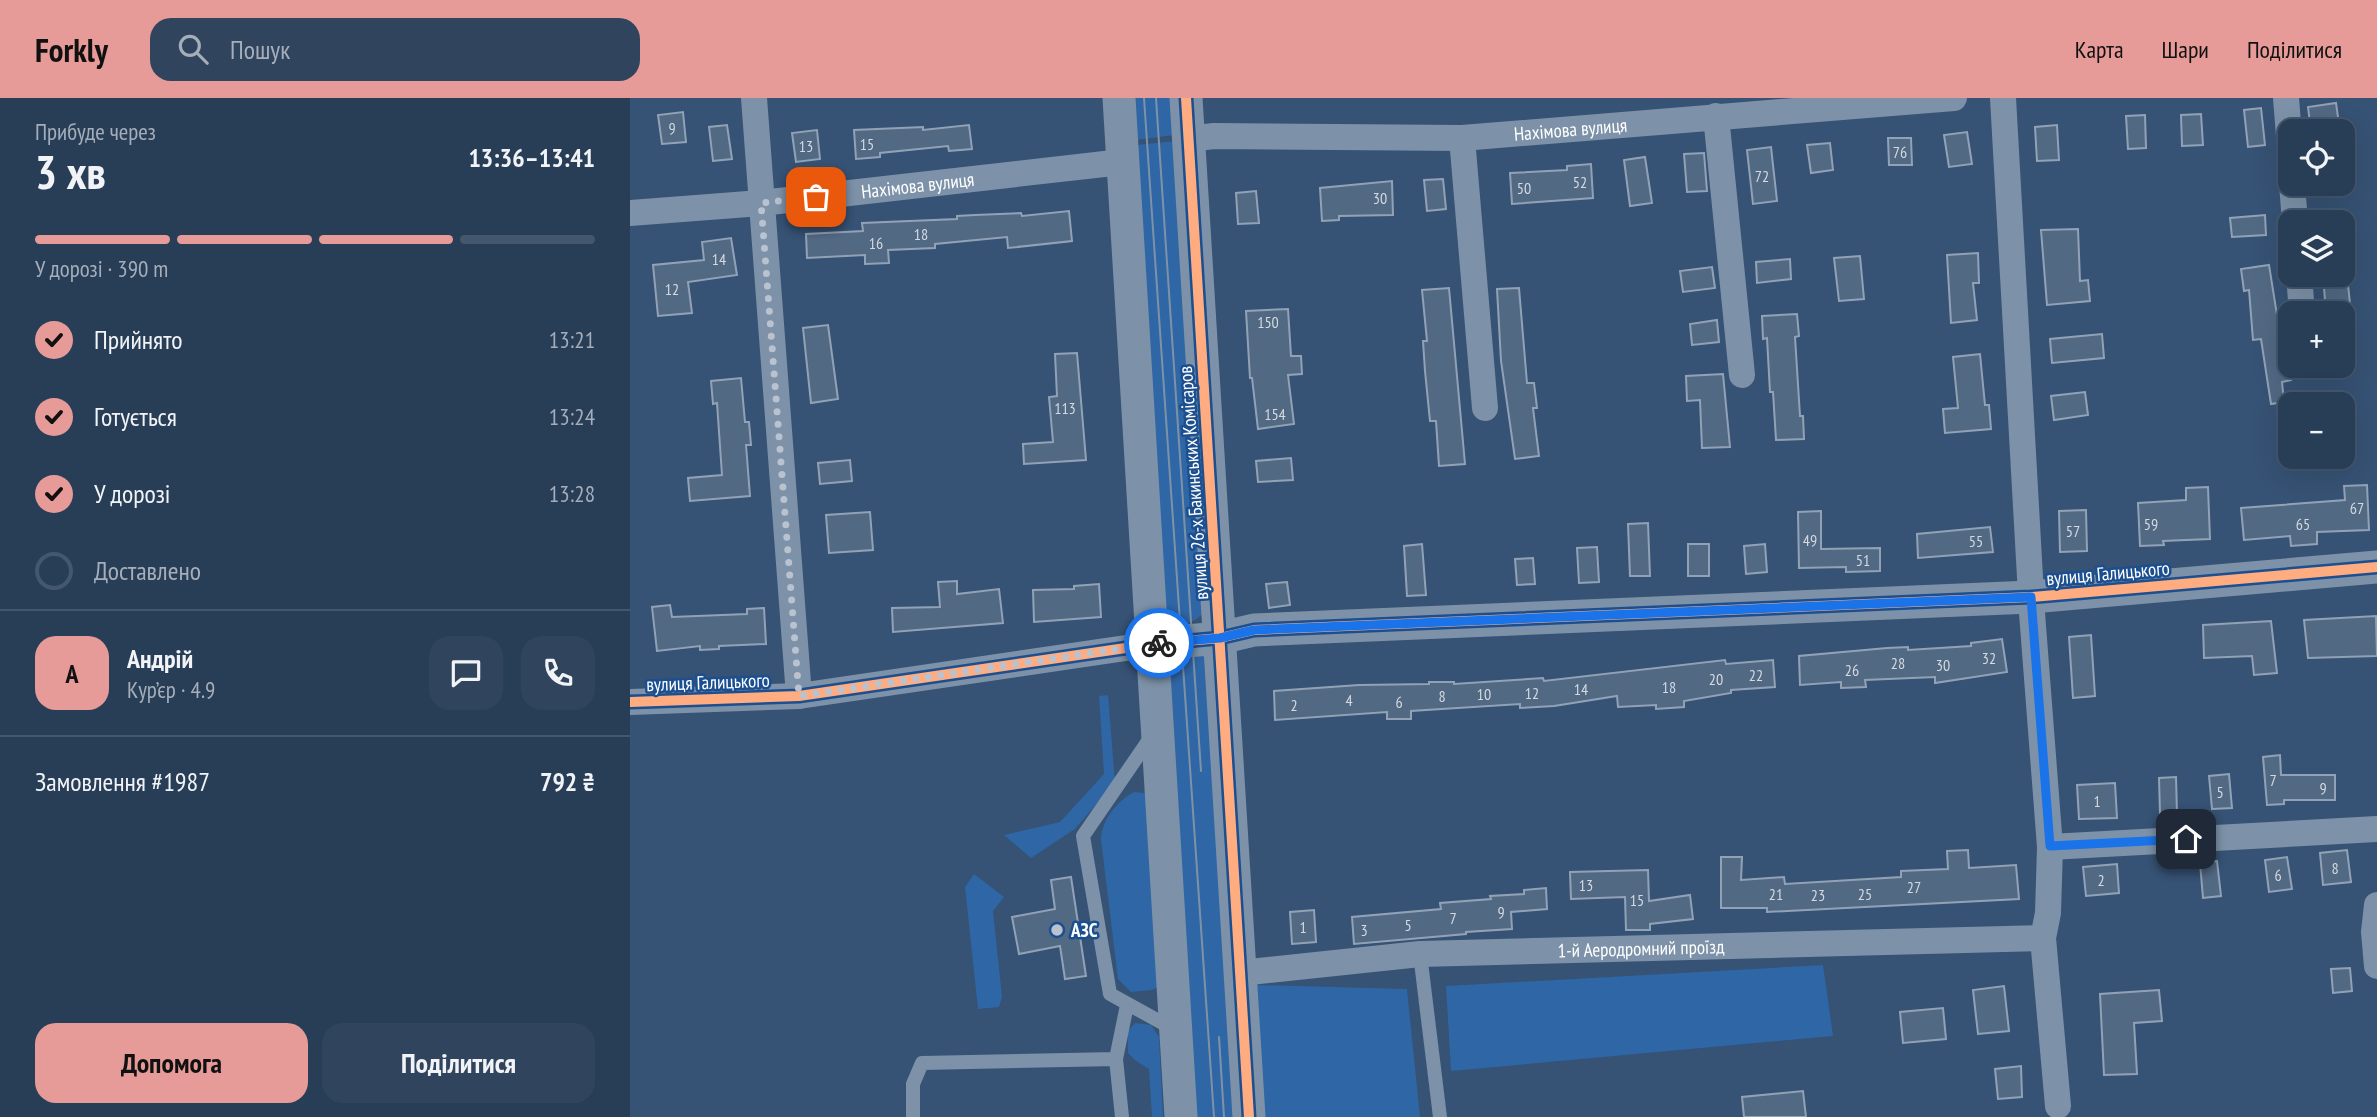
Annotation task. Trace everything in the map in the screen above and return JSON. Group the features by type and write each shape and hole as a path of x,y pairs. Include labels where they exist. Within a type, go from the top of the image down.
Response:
{"street":[{"path":"754,98 799,696"},
{"path":"1119,98 1181,1117"},
{"name":"вулиця 26-х Бакинських Комісаров","path":"1186,98 1249,1117"},
{"name":"Нахімова вулиця","path":"1188,139 1214,136 1462,138 1766,105 1954,98"},
{"path":"2003,98 2031,597 2050,846 2048,913 2043,938 2058,1106"},
{"path":"2286,98 2288,119"},
{"path":"1723,110 1742,375"},
{"path":"1462,138 1485,408"},
{"name":"Нахімова вулиця","path":"630,213 761,203 1122,163"},
{"name":"вулиця Галицького","path":"630,702 799,696 1153,644 1220,638 1254,630 2031,597 2377,567"},
{"path":"2050,846 2377,829"},
{"path":"2377,905 2374,932 2377,966"},
{"name":"1-й Аеродромний проїзд","path":"1240,973 1420,954 2043,938"}],"lane":[{"path":"1158,727 1083,836 1110,994 1175,1030"},
{"path":"1420,954 1440,1117"},
{"path":"1122,1117 1116,1059 1128,1005"},
{"path":"914,1117 913,1084 922,1063 1116,1059"}],"shaded area":[{"path":"1133,98 1173,98 1175,135 1135,140"},
{"path":"1176,141 1204,613 1180,627 1171,624 1164,616 1136,145"},
{"path":"1167,654 1205,654 1235,1117 1196,1117"},
{"path":"1108,695 1115,782 1075,829 1031,858 1004,835 1060,822 1104,774 1099,696"},
{"path":"1134,792 1144,793 1149,798 1160,986 1152,990 1131,992 1118,979 1101,840 1111,812"},
{"path":"974,874 1004,897 993,911 1002,997 999,1007 978,1009 965,887"},
{"path":"1823,965 1833,1036 1451,1071 1446,986"},
{"path":"1257,985 1407,989 1420,1117 1264,1117"},
{"path":"1135,1023 1151,1025 1159,1037 1163,1117 1152,1117 1149,1069 1128,1053 1128,1031"}],"building":[{"path":"2336,103 2338,119 2310,119 2308,107"},
{"path":"2261,108 2265,145 2248,147 2244,110"},
{"path":"683,112 686,142 662,144 658,115"},
{"path":"2201,114 2203,145 2182,146 2181,115"},
{"path":"2145,115 2146,148 2128,149 2126,116"},
{"path":"727,125 732,159 713,161 709,127"},
{"path":"969,125 972,149 949,151 948,146 880,153 880,157 856,159 854,130 923,127 923,130"},
{"path":"2057,125 2059,160 2037,161 2035,127"},
{"path":"817,130 820,159 796,162 792,133"},
{"path":"1967,132 1972,164 1949,167 1944,135"},
{"path":"1888,138 1911,138 1912,165 1889,165"},
{"path":"1830,143 1833,170 1811,173 1807,145"},
{"path":"1771,147 1777,201 1753,204 1747,150"},
{"path":"1704,153 1707,191 1687,192 1684,154"},
{"path":"1645,157 1652,203 1630,206 1624,160"},
{"path":"1591,164 1593,198 1512,204 1510,173 1567,170 1567,166"},
{"path":"1443,179 1446,209 1427,211 1424,180"},
{"path":"1392,181 1393,215 1339,216 1339,220 1322,221 1320,188"},
{"path":"1256,191 1259,223 1238,224 1236,193"},
{"path":"1069,211 1072,241 1008,248 1007,237 935,244 935,248 888,250 889,263 865,264 865,255 807,258 806,234 863,231 862,223 957,219 957,216 975,215 1021,213 1022,216"},
{"path":"2265,215 2266,235 2232,237 2230,218"},
{"path":"2078,229 2080,281 2088,280 2090,301 2047,305 2041,230"},
{"path":"731,238 737,275 688,282 692,313 658,316 653,265 704,260 702,242"},
{"path":"1978,253 1979,283 1973,283 1977,320 1951,323 1947,255"},
{"path":"1860,256 1864,299 1839,301 1834,258"},
{"path":"1790,259 1791,279 1757,283 1756,262"},
{"path":"2269,265 2278,326 2278,378 2291,380 2282,382 2283,392 2278,392 2278,403 2271,404 2261,339 2253,340 2249,290 2244,291 2241,269"},
{"path":"1712,267 1715,288 1683,292 1680,271"},
{"path":"2324,287 2348,287 2350,301 2325,301"},
{"path":"1449,288 1465,464 1439,466 1436,421 1430,421 1425,371 1423,341 1427,341 1422,290"},
{"path":"1519,288 1527,383 1534,383 1537,408 1533,408 1539,456 1515,459 1501,361 1497,289"},
{"path":"1288,309 1291,356 1301,356 1302,374 1288,375 1294,424 1258,429 1250,378 1246,311"},
{"path":"1797,314 1799,336 1795,337 1804,439 1776,440 1767,338 1763,339 1762,316"},
{"path":"1717,320 1719,342 1692,345 1690,324"},
{"path":"828,325 838,399 811,403 803,328"},
{"path":"2102,334 2104,358 2052,363 2050,339"},
{"path":"1077,353 1086,460 1024,464 1023,444 1053,442 1049,397 1057,396 1055,354"},
{"path":"1980,354 1985,405 1989,405 1991,429 1945,433 1943,409 1958,408 1953,357"},
{"path":"1723,374 1730,447 1702,448 1700,400 1687,401 1686,376"},
{"path":"741,378 745,422 749,422 751,445 746,445 750,496 690,501 688,478 722,475 717,403 713,404 711,381"},
{"path":"2085,392 2088,415 2054,420 2051,396"},
{"path":"1291,458 1293,480 1258,482 1256,461"},
{"path":"850,460 852,481 820,484 818,463"},
{"path":"2367,485 2369,530 2317,532 2317,544 2291,546 2290,536 2244,540 2241,508 2345,500 2344,486"},
{"path":"2208,487 2210,539 2163,541 2164,545 2140,546 2138,503 2186,500 2186,488"},
{"path":"2086,510 2087,551 2060,552 2059,511"},
{"path":"1821,511 1821,549 1880,548 1880,571 1846,572 1846,567 1799,568 1798,512"},
{"path":"870,512 873,550 829,553 826,515"},
{"path":"1648,523 1650,576 1630,576 1628,524"},
{"path":"1990,527 1993,552 1918,558 1917,534"},
{"path":"1422,544 1426,595 1407,596 1404,546"},
{"path":"1688,544 1709,544 1709,576 1688,576"},
{"path":"1765,544 1767,572 1746,574 1744,546"},
{"path":"1597,547 1599,582 1579,583 1577,548"},
{"path":"1533,558 1535,584 1517,585 1515,559"},
{"path":"957,581 957,594 999,589 1003,623 893,632 892,608 940,607 938,582"},
{"path":"1287,582 1290,605 1269,608 1266,584"},
{"path":"1099,584 1101,617 1034,622 1033,590 1074,589 1074,586"},
{"path":"670,605 672,617 747,614 747,609 764,608 766,644 719,646 719,649 700,650 700,646 657,651 652,607"},
{"path":"2376,616 2377,656 2308,658 2304,620"},
{"path":"2271,621 2277,673 2254,675 2252,656 2204,658 2203,625"},
{"path":"2091,635 2095,696 2073,698 2069,637"},
{"path":"2002,639 2007,672 1935,683 1935,677 1865,680 1866,687 1841,688 1841,682 1800,685 1799,656 1887,648 1908,647 1908,650 1971,646 1971,643"},
{"path":"1725,660 1726,664 1773,660 1775,687 1731,690 1731,693 1684,701 1684,707 1656,709 1656,705 1618,707 1617,696 1554,706 1520,708 1520,704 1411,711 1411,719 1387,719 1387,712 1275,720 1274,691 1429,682 1454,684 1543,678 1544,681"},
{"path":"2280,755 2281,775 2335,775 2335,800 2284,800 2284,804 2267,805 2263,757"},
{"path":"2229,774 2232,808 2212,809 2209,776"},
{"path":"2176,777 2177,814 2160,814 2159,778"},
{"path":"2115,783 2117,818 2079,819 2077,785"},
{"path":"1968,850 1969,868 2016,865 2019,899 1767,912 1767,908 1721,908 1721,857 1742,857 1741,880 1784,877 1785,884 1901,877 1901,871 1948,869 1947,851"},
{"path":"2347,850 2351,882 2323,885 2320,853"},
{"path":"2287,857 2292,889 2269,892 2265,860"},
{"path":"2217,861 2221,896 2203,898 2200,863"},
{"path":"2117,864 2119,893 2086,896 2083,867"},
{"path":"1648,870 1649,901 1690,895 1693,919 1650,924 1650,930 1626,930 1625,897 1571,899 1570,872"},
{"path":"1071,877 1086,976 1065,979 1060,946 1019,954 1012,917 1055,909 1051,880"},
{"path":"1546,888 1547,909 1511,912 1512,929 1354,944 1352,917 1441,909 1440,903 1491,899 1490,896 1524,894 1524,890"},
{"path":"1314,910 1316,942 1292,944 1290,912"},
{"path":"2350,968 2352,991 2333,993 2331,969"},
{"path":"2004,986 2009,1031 1978,1034 1973,990"},
{"path":"2159,990 2162,1021 2134,1023 2137,1074 2104,1075 2100,994"},
{"path":"1943,1008 1946,1039 1903,1043 1900,1012"},
{"path":"2021,1066 2022,1097 1998,1099 1995,1069"},
{"path":"1803,1091 1806,1117 1744,1117 1742,1097"}],"tram line":[{"path":"1144,98 1214,1117"},
{"path":"1156,98 1201,771"},
{"path":"1219,1037 1224,1117"}],"cycle path":[{"path":"1186,98 1249,1117"},
{"path":"630,702 799,696 1153,644 1220,638 1254,630 2031,597 2377,567"}],"way so far":[{"path":"816,197 761,203 799,696 1159,643"}],"place":[{"name":"АЗС","path":"1057,930"}],"route":[{"path":"1159,643 1220,638 1254,630 2031,597 2050,846 2186,839"}]}
